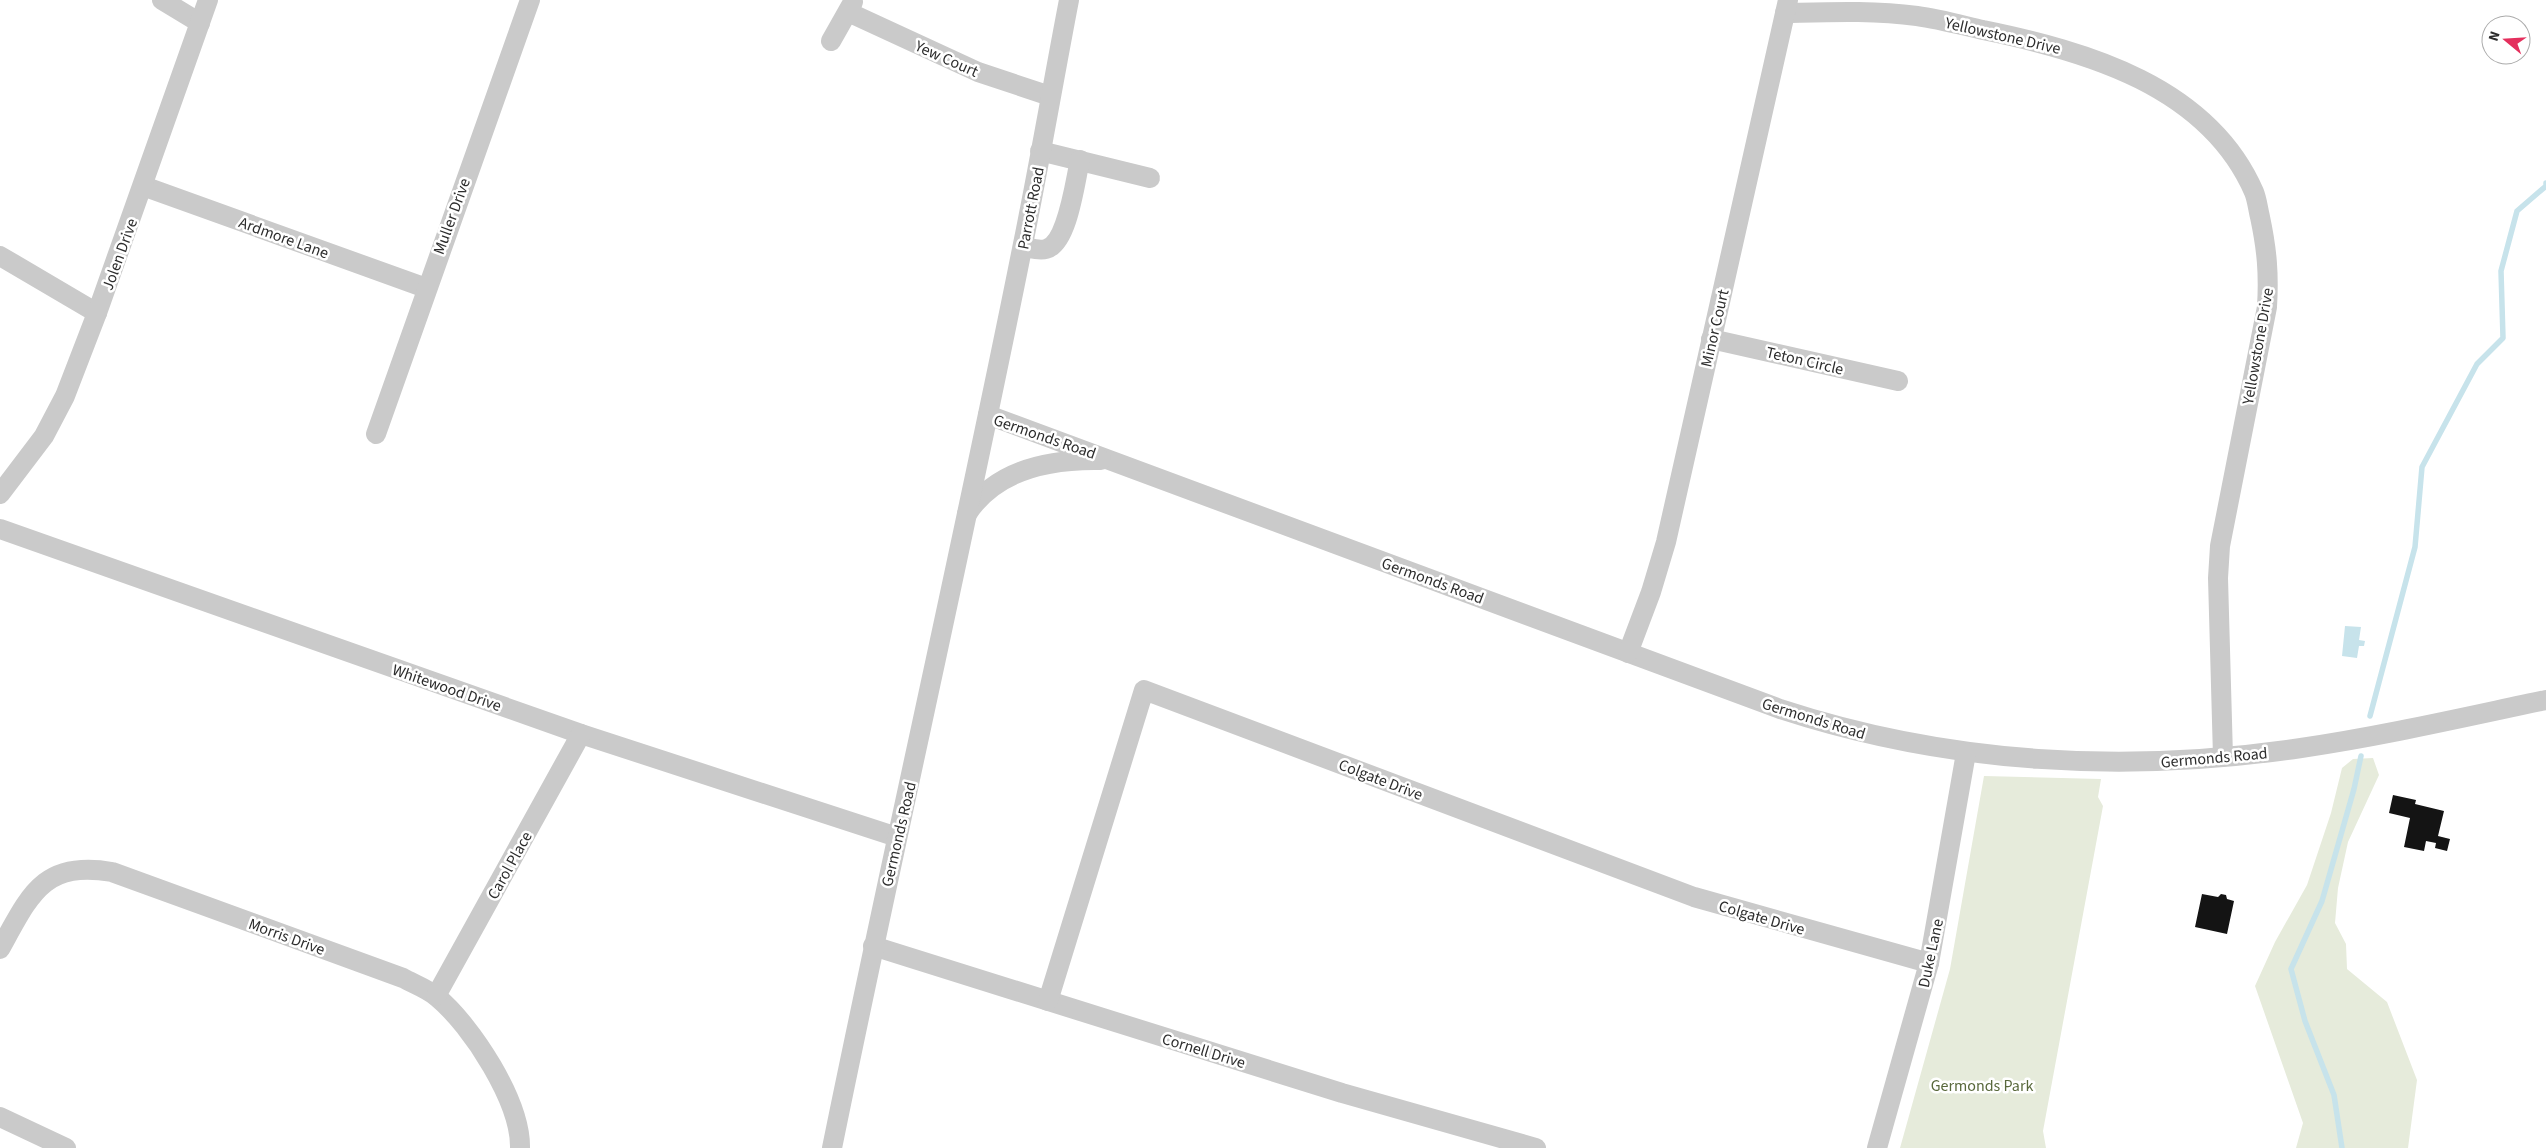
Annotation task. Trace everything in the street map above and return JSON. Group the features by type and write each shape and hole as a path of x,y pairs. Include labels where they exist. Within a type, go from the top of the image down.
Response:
{"street":[{"path":"162,0 200,23"},
{"name":"Jolen Drive","path":"0,494 44,436 65,396 98,313 208,0"},
{"name":"Muller Drive","path":"376,434 426,288 530,0"},
{"name":"Parrott Road","path":"988,415 1023,246 1069,0"},
{"name":"Yew Court","path":"832,41 851,6 978,72 1050,96"},
{"name":"Minor Court","path":"1628,653 1651,592 1666,542 1786,6"},
{"name":"Yellowstone Drive","path":"1786,6 1917,16 2044,42 2089,57 2138,77 2190,110 2231,151 2255,193 2269,275 2266,307 2220,546 2218,578 2223,758"},
{"path":"1040,151 1150,178"},
{"path":"1023,246 1041,250 1048,249 1064,231 1080,160"},
{"name":"Ardmore Lane","path":"143,186 426,288"},
{"path":"0,256 98,313"},
{"name":"Teton Circle","path":"1711,339 1898,381"},
{"name":"Germonds Road","path":"832,1148 873,946 988,415 1802,716 1890,740 1966,753 2114,762 2223,758 2326,744 2546,700"},
{"name":"Germonds Road","path":"964,521 972,507 986,492 1021,472 1065,461 1118,462"},
{"name":"Whitewood Drive","path":"0,529 581,734 897,837"},
{"name":"Colgate Drive","path":"1048,1000 1144,690 1694,897 1928,963"},
{"name":"Carol Place","path":"436,996 581,734"},
{"name":"Duke Lane","path":"1876,1148 1928,963 1966,753"},
{"name":"Morris Drive","path":"0,949 37,888 60,872 87,867 112,872 394,975 436,996 464,1025 485,1054 506,1093 520,1136 520,1148"},
{"name":"Cornell Drive","path":"873,946 1342,1093 1536,1148"},
{"path":"0,1117 66,1148"}],"green space":[{"path":"2373,758 2379,775 2348,842 2338,888 2335,923 2346,944 2347,969 2387,1002 2417,1080 2408,1148 2296,1148 2303,1123 2255,986 2275,942 2307,885 2331,813 2342,768 2353,759"},
{"name":"Germonds Park","path":"1984,776 2101,779 2098,797 2103,806 2043,1131 2046,1148 1900,1148 1950,969"}],"water":[{"path":"2345,626 2361,627 2359,640 2365,641 2364,646 2359,646 2357,658 2342,656"}],"building":[{"path":"2393,795 2416,800 2415,804 2444,811 2438,836 2450,839 2447,851 2435,848 2436,843 2426,841 2424,851 2404,847 2410,818 2389,813"},
{"path":"2202,894 2218,897 2221,894 2226,895 2227,899 2234,901 2227,934 2195,927"}],"waterway":[{"path":"2370,716 2415,547 2422,467 2477,364 2503,338 2501,271 2517,211 2546,186 2546,183"},
{"path":"2342,1148 2334,1095 2305,1021 2291,969 2322,901 2354,789 2361,756"}]}
